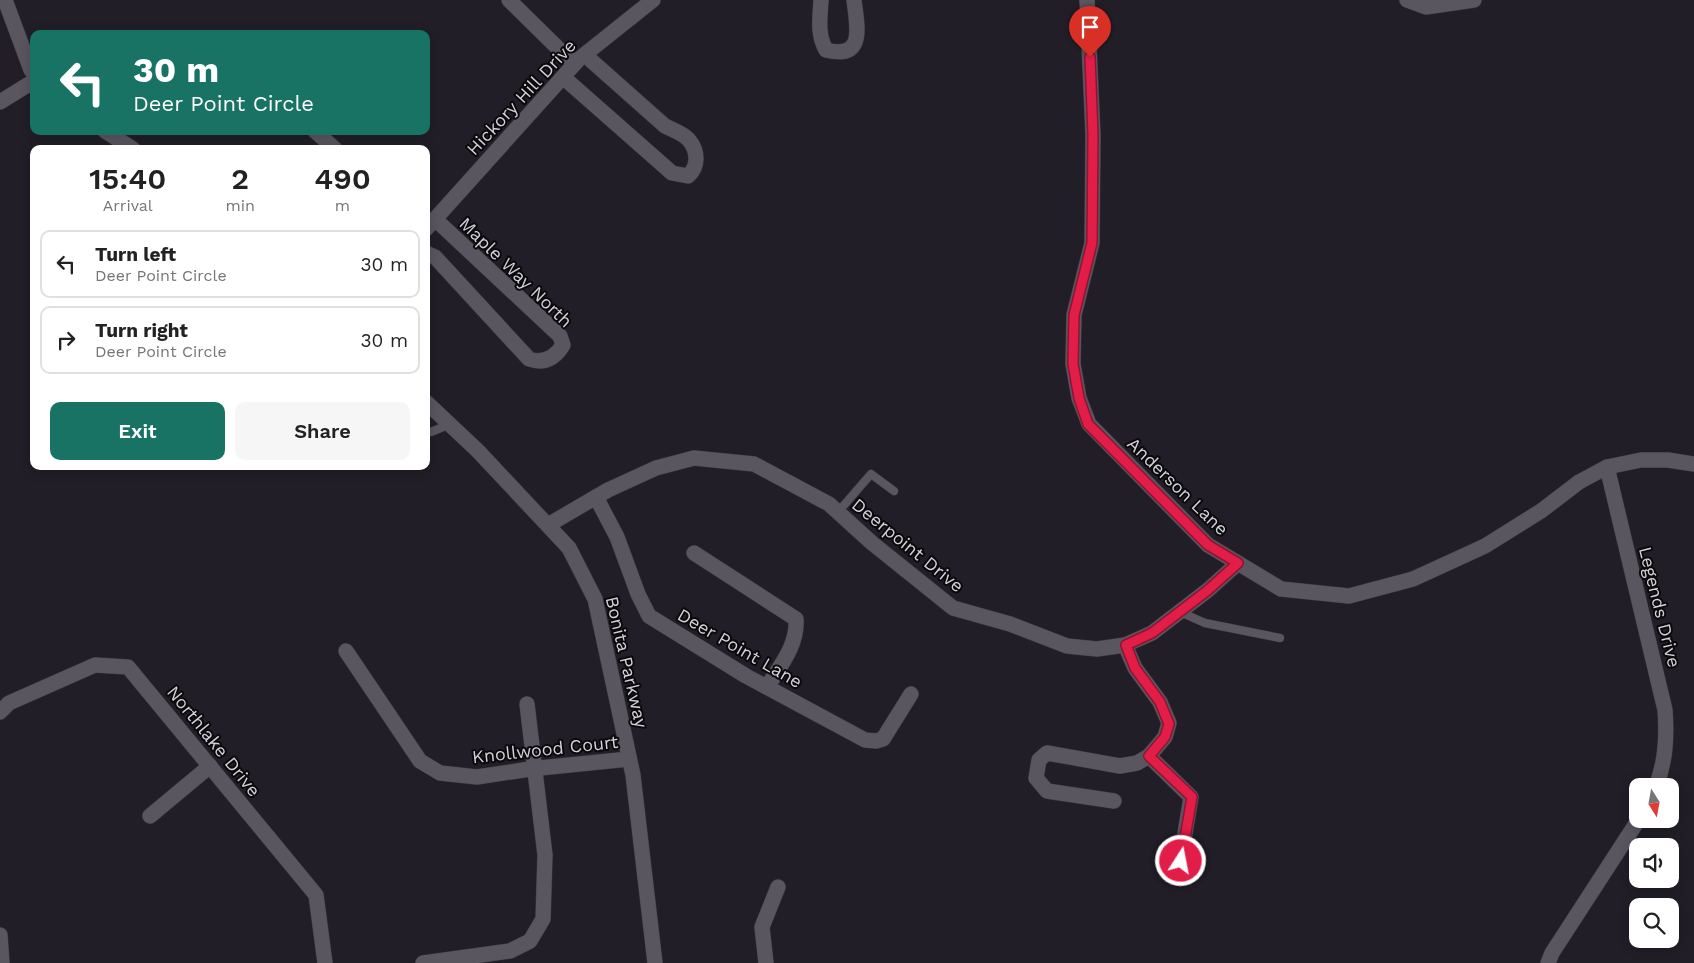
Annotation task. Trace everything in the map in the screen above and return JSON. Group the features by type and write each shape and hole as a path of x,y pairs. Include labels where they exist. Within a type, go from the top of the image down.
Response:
{"street":[{"path":"5,0 30,67"},
{"path":"509,0 579,59 665,126 680,133 689,140 696,157 696,164 692,172 688,176 672,173 563,77"},
{"name":"Hickory Hill Drive","path":"431,224 579,59 653,0"},
{"path":"822,0 821,42 826,50 838,53 848,51 852,47 858,33 854,0"},
{"name":"Anderson Lane","path":"1087,0 1093,135 1092,243 1074,315 1073,364 1079,398 1088,424 1208,545 1281,589 1349,596 1414,579 1485,546 1552,504 1579,482 1607,467 1641,460 1668,460 1694,464"},
{"path":"1407,0 1426,7 1474,0"},
{"path":"0,102 30,83"},
{"path":"111,135 127,145"},
{"path":"319,135 331,145"},
{"name":"Maple Way North","path":"430,255 435,257 529,359 538,362 557,355 563,345 560,336 431,224"},
{"name":"Bonita Parkway","path":"430,406 478,451 570,548 595,599 633,775 656,963"},
{"name":"Deerpoint Drive","path":"548,526 596,497 656,468 694,458 754,464 829,504 872,543 953,608 1010,624 1067,646 1097,649 1126,645 1152,633 1208,590 1238,563"},
{"name":"Legends Drive","path":"1607,467 1665,710 1666,735 1664,758 1658,778"},
{"name":"Deer Point Lane","path":"596,497 618,537 638,594 649,616 746,676 865,740 876,742 883,739 911,694"},
{"path":"694,553 796,619 793,644 767,687"},
{"path":"1114,801 1047,791 1036,778 1039,760 1047,753 1120,766 1137,763 1149,756 1165,737 1169,724 1160,702 1135,668 1126,645"},
{"name":"Knollwood Court","path":"346,651 420,761 440,774 477,778 534,769 629,759"},
{"name":"Northlake Drive","path":"0,712 9,703 95,665 128,667 316,895 325,963"},
{"path":"423,963 510,951 530,940 543,919 545,855 527,704"},
{"path":"1149,756 1192,797 1178,876"},
{"path":"150,816 210,766"},
{"path":"1548,963 1552,953 1633,828"},
{"path":"766,963 762,927 778,887"},
{"path":"0,935 2,963"}],"lane":[{"path":"430,432 450,424"},
{"path":"838,512 871,474 894,492"},
{"path":"1180,612 1205,623 1280,638"}],"route":[{"path":"1090,57 1093,135 1092,243 1074,315 1073,364 1079,398 1088,424 1208,545 1238,563 1208,590 1152,633 1126,645 1135,668 1160,702 1169,724 1165,737 1149,756 1192,797 1181,861"}]}
